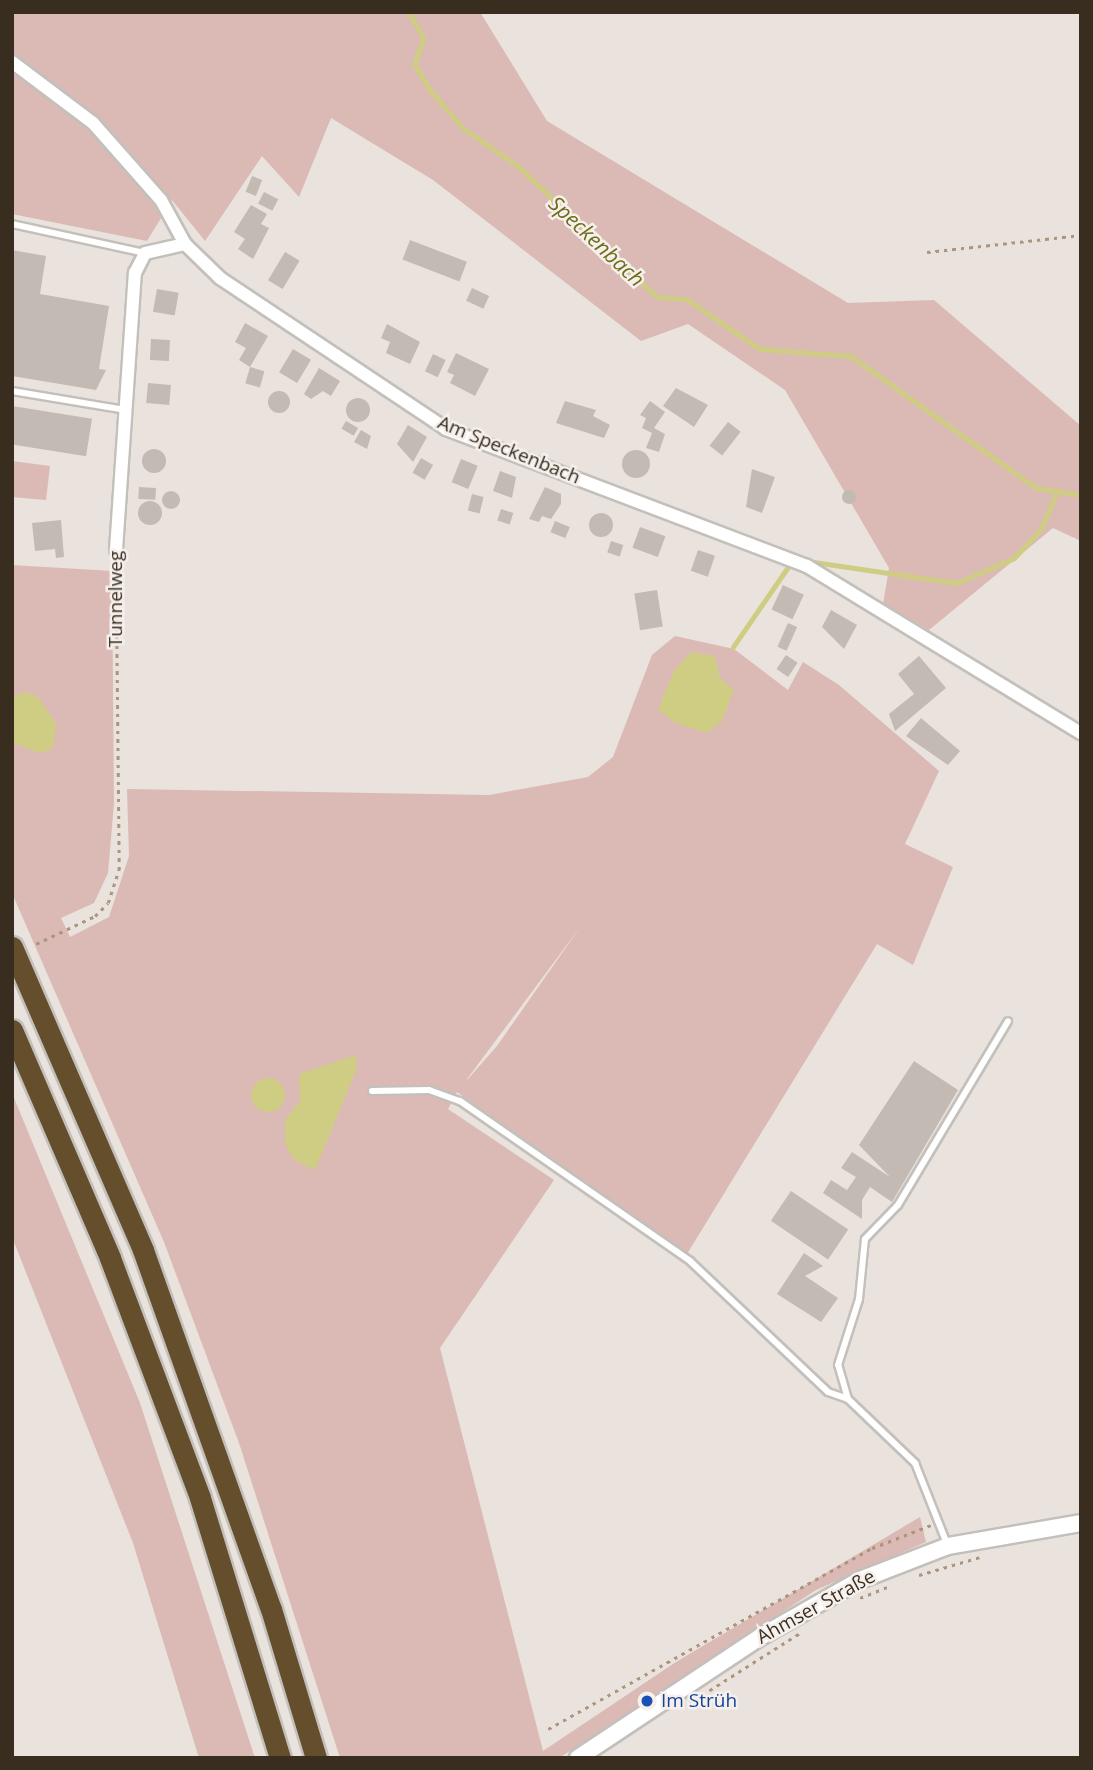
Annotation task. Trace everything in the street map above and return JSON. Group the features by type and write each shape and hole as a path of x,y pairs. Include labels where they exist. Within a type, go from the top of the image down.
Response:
{"highway":[{"path":"12,947 143,1250 271,1609 316,1758"},
{"path":"12,1030 110,1258 200,1498 280,1758"}],"street":[{"name":"Am Speckenbach","path":"12,62 93,123 161,200 185,244 220,278 446,429 807,566 1081,733"},
{"path":"145,253 185,244"},
{"name":"Tunnelweg","path":"116,550 135,273 145,253"},
{"name":"Ahmser Straße","path":"585,1756 812,1605 948,1546 1081,1523"}],"lane":[{"path":"12,223 145,253"},
{"path":"12,391 125,410"},
{"path":"848,1399 838,1365 859,1299 865,1238 898,1205 1008,1021"},
{"path":"372,1091 429,1090 460,1101 690,1261 828,1392 848,1399 915,1463 948,1546"}],"path":[{"path":"927,253 1081,235"},
{"name":"Tunnelweg","path":"36,944 95,916 108,903 119,870 116,550"},
{"path":"548,1729 873,1548 940,1523"},
{"path":"913,1577 971,1559"},
{"path":"855,1600 892,1585"},
{"path":"679,1708 811,1626"}],"shaded area":[{"path":"12,12 480,12 547,121 848,303 934,300 1081,426 1081,541 1053,528 929,630 883,604 889,568 785,390 688,324 641,341 433,180 331,118 299,197 262,156 205,241 172,200 147,241 12,214"},
{"path":"12,461 50,466 46,500 12,497"},
{"path":"12,565 112,571 114,803 108,873 94,903 61,918 70,937 109,917 129,856 127,789 489,795 588,777 613,757 652,655 675,636 734,649 788,690 803,662 839,685 939,771 905,844 953,867 913,965 877,944 687,1254 457,1092 448,1109 554,1180 440,1348 543,1751 676,1662 920,1517 926,1542 816,1590 559,1758 340,1758 239,1443 164,1242 12,893","holes":["581,926 497,1046 467,1080"]},
{"path":"691,652 715,656 720,678 734,690 722,721 707,733 675,723 658,709 675,669"},
{"path":"26,692 39,698 56,724 53,748 40,753 12,743 12,697"},
{"path":"356,1055 357,1068 315,1170 294,1160 285,1144 285,1120 300,1101 299,1074"},
{"path":"268,1078 280,1083 285,1095 280,1107 268,1112 256,1107 251,1095 256,1083"},
{"path":"12,1093 140,1403 255,1758 199,1758 133,1543 12,1237"}],"building":[{"path":"252,176 262,180 256,196 246,192"},
{"path":"264,192 278,199 272,211 258,204"},
{"path":"251,205 267,214 261,224 269,228 253,259 238,249 245,239 234,232"},
{"path":"410,240 467,262 459,281 402,260"},
{"path":"12,250 46,256 40,294 109,306 99,369 106,370 96,390 12,376"},
{"path":"285,252 300,261 283,289 268,280"},
{"path":"472,288 489,296 483,309 466,301"},
{"path":"157,289 179,293 175,315 153,312"},
{"path":"245,323 268,336 250,367 239,360 246,348 235,342"},
{"path":"387,324 420,342 410,364 386,353 390,342 381,338"},
{"path":"151,339 170,340 169,361 150,360"},
{"path":"293,349 311,360 297,383 279,372"},
{"path":"456,353 489,369 475,396 450,383 454,375 447,372"},
{"path":"433,354 446,360 438,377 425,371"},
{"path":"250,367 264,371 260,387 245,383"},
{"path":"319,368 340,381 331,396 323,391 311,399 304,394"},
{"path":"148,383 171,385 169,405 146,403"},
{"path":"676,388 708,405 694,427 663,406"},
{"path":"279,391 287,394 290,402 287,410 279,413 271,410 268,402 271,394"},
{"path":"358,398 367,401 370,410 367,419 358,422 349,419 346,410 349,401"},
{"path":"565,401 596,410 593,416 610,425 604,438 556,423"},
{"path":"650,401 665,412 654,428 665,434 659,452 646,448 652,433 642,428 646,418 640,415"},
{"path":"12,406 92,419 86,456 12,444"},
{"path":"346,421 358,428 354,436 342,429"},
{"path":"728,422 741,432 722,455 710,446"},
{"path":"408,425 427,437 413,462 397,444"},
{"path":"361,430 371,436 367,449 354,442"},
{"path":"154,449 162,453 166,461 162,469 154,473 146,469 142,461 146,453"},
{"path":"636,450 646,454 650,464 646,474 636,478 626,474 622,464 626,454"},
{"path":"421,458 433,465 425,480 412,473"},
{"path":"461,459 478,466 468,489 452,482"},
{"path":"752,469 775,477 762,513 746,507"},
{"path":"500,471 516,477 512,498 493,491"},
{"path":"139,487 156,488 155,500 138,499"},
{"path":"545,487 561,494 561,504 551,519 542,516 539,522 529,519"},
{"path":"849,490 854,492 854,502 849,504 844,502 842,497 844,492"},
{"path":"171,491 177,494 180,500 177,506 171,509 165,506 162,500 165,494"},
{"path":"472,494 484,497 480,513 468,510"},
{"path":"150,501 158,505 162,513 158,521 150,525 142,521 138,513 142,505"},
{"path":"501,509 513,513 510,524 497,520"},
{"path":"601,513 612,520 613,525 606,536 601,537 590,530 589,525 596,514"},
{"path":"61,520 64,557 56,558 55,549 35,551 32,523"},
{"path":"555,521 570,527 565,538 551,532"},
{"path":"640,527 665,536 658,557 632,548"},
{"path":"611,541 623,545 620,556 607,552"},
{"path":"698,550 715,556 708,577 691,571"},
{"path":"783,585 804,595 792,619 772,609"},
{"path":"657,590 663,627 640,630 634,594"},
{"path":"831,610 857,625 844,649 822,627"},
{"path":"788,623 797,627 787,651 777,647"},
{"path":"786,655 798,663 788,677 776,669"},
{"path":"919,656 946,688 895,731 889,714 914,694 898,674"},
{"path":"921,718 960,751 948,765 906,736"},
{"path":"914,1061 958,1090 892,1202 870,1187 862,1200 862,1219 823,1193 831,1180 847,1190 856,1177 841,1168 852,1152 890,1177 859,1145"},
{"path":"791,1191 848,1230 828,1259 771,1221"},
{"path":"804,1253 823,1266 805,1276 838,1298 821,1322 777,1294"}],"waterway":[{"name":"Speckenbach","path":"409,12 424,38 415,64 430,90 463,128 518,166 657,297 687,299 760,349 851,356 1036,488 1081,495"},
{"path":"814,562 957,583 1014,558 1040,530 1058,491"},
{"path":"733,647 788,567"}],"place":[{"name":"Im Strüh","path":"647,1701"}]}
